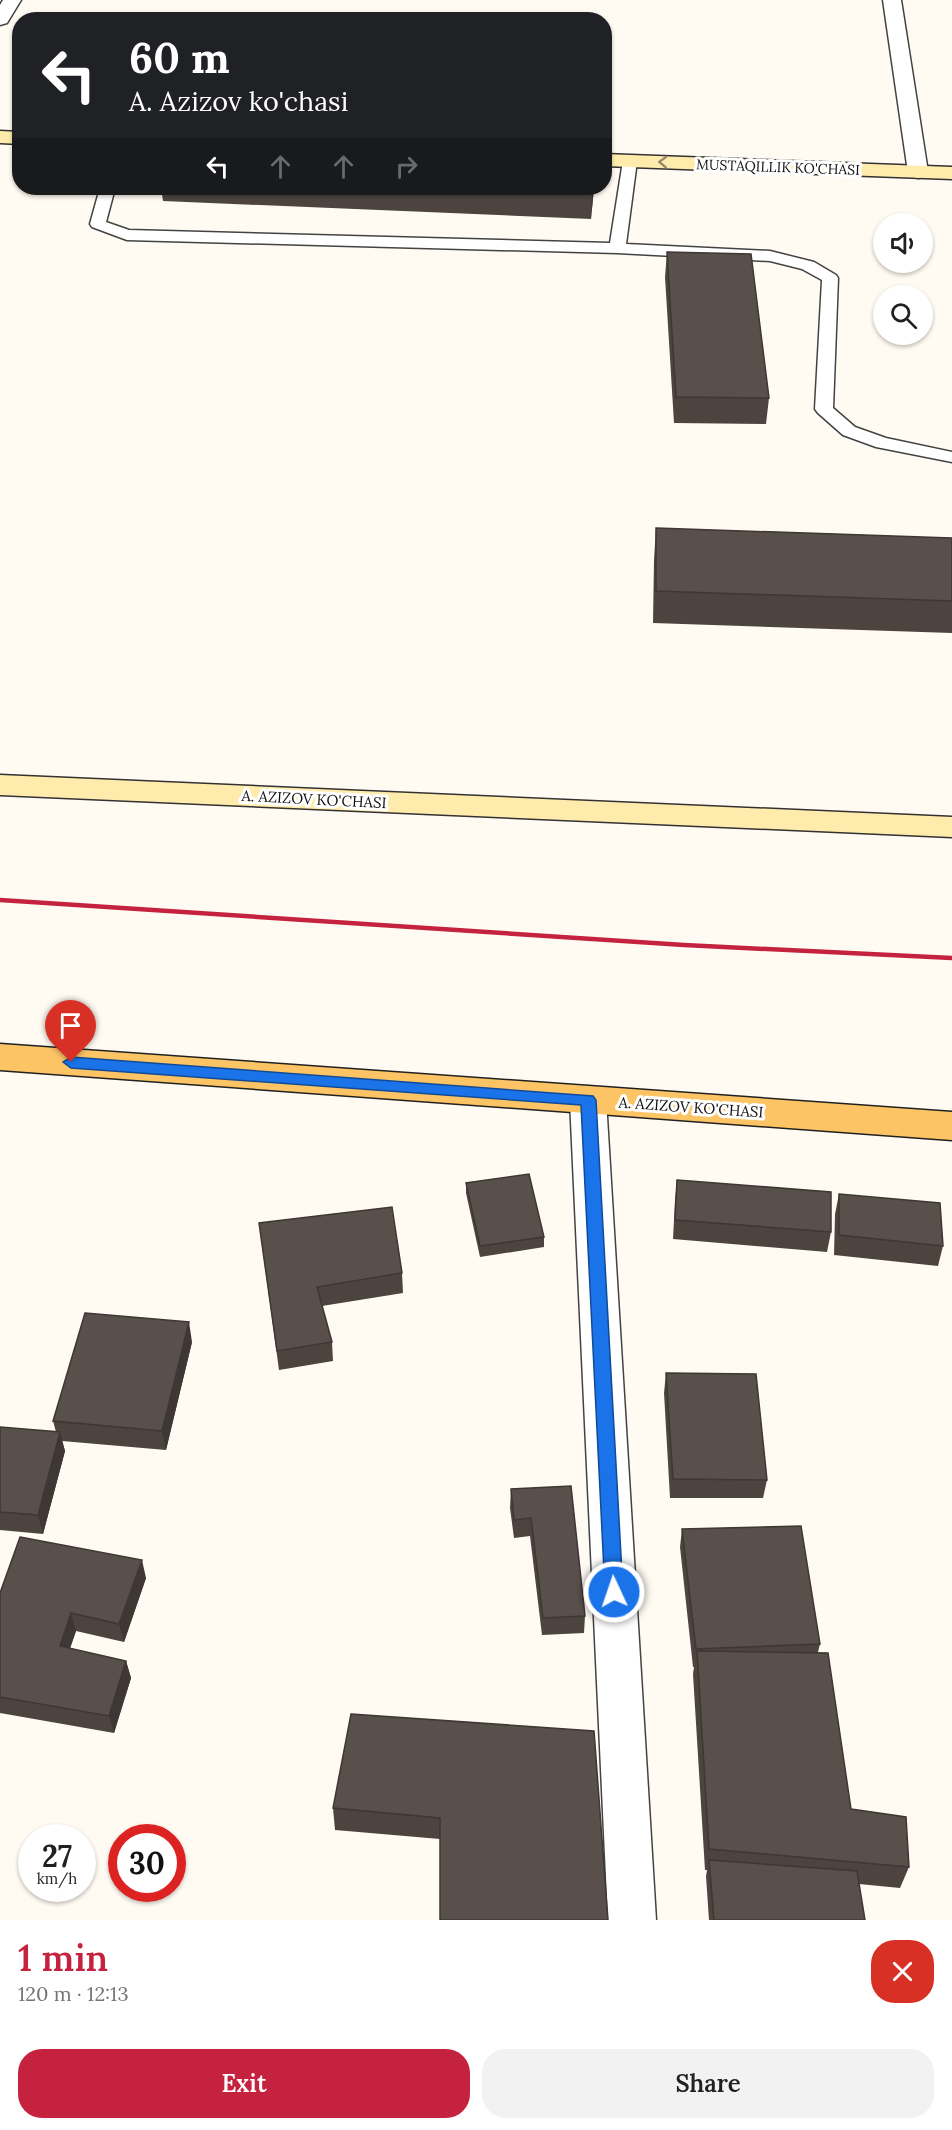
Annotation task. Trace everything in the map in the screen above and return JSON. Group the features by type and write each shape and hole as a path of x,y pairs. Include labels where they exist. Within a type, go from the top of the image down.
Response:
{"main road":[{"name":"A. AZIZOV KO'CHASI","path":"0,1057 952,1126"}],"street":[{"path":"0,18 12,0"},
{"path":"892,0 918,172"},
{"name":"MUSTAQILLIK KO'CHASI","path":"612,160 952,173"},
{"name":"A. AZIZOV KO'CHASI","path":"0,785 952,827"},
{"path":"588,1100 632,1920"}],"lane":[{"path":"617,249 630,161"},
{"path":"106,195 98,224 127,236 617,249 770,256 808,265 830,278 824,409 849,431 882,443 952,457"}],"building":[{"path":"667,252 751,254 769,398 676,397"},
{"path":"656,528 952,538 952,601 656,591"},
{"path":"529,1174 544,1237 480,1246 466,1183"},
{"path":"677,1180 831,1192 831,1232 675,1220"},
{"path":"839,1194 940,1203 943,1246 839,1235"},
{"path":"392,1207 402,1273 317,1287 332,1342 277,1351 259,1223"},
{"path":"85,1313 189,1322 162,1431 53,1421"},
{"path":"666,1373 756,1374 767,1480 673,1479"},
{"path":"0,1427 60,1432 38,1515 0,1512"},
{"path":"571,1486 585,1616 543,1618 531,1518 514,1520 511,1489"},
{"path":"801,1526 820,1644 696,1649 682,1529"},
{"path":"20,1537 142,1560 119,1624 71,1613 60,1646 126,1661 109,1716 0,1697 0,1593"},
{"path":"697,1651 828,1653 851,1809 906,1817 909,1867 709,1849"},
{"path":"351,1714 594,1731 608,1920 440,1920 440,1818 333,1808"},
{"path":"709,1860 857,1871 865,1920 714,1920"}],"railway":[{"path":"0,900 684,945 952,958"}],"route":[{"path":"71,1062 588,1100 614,1592"}]}
